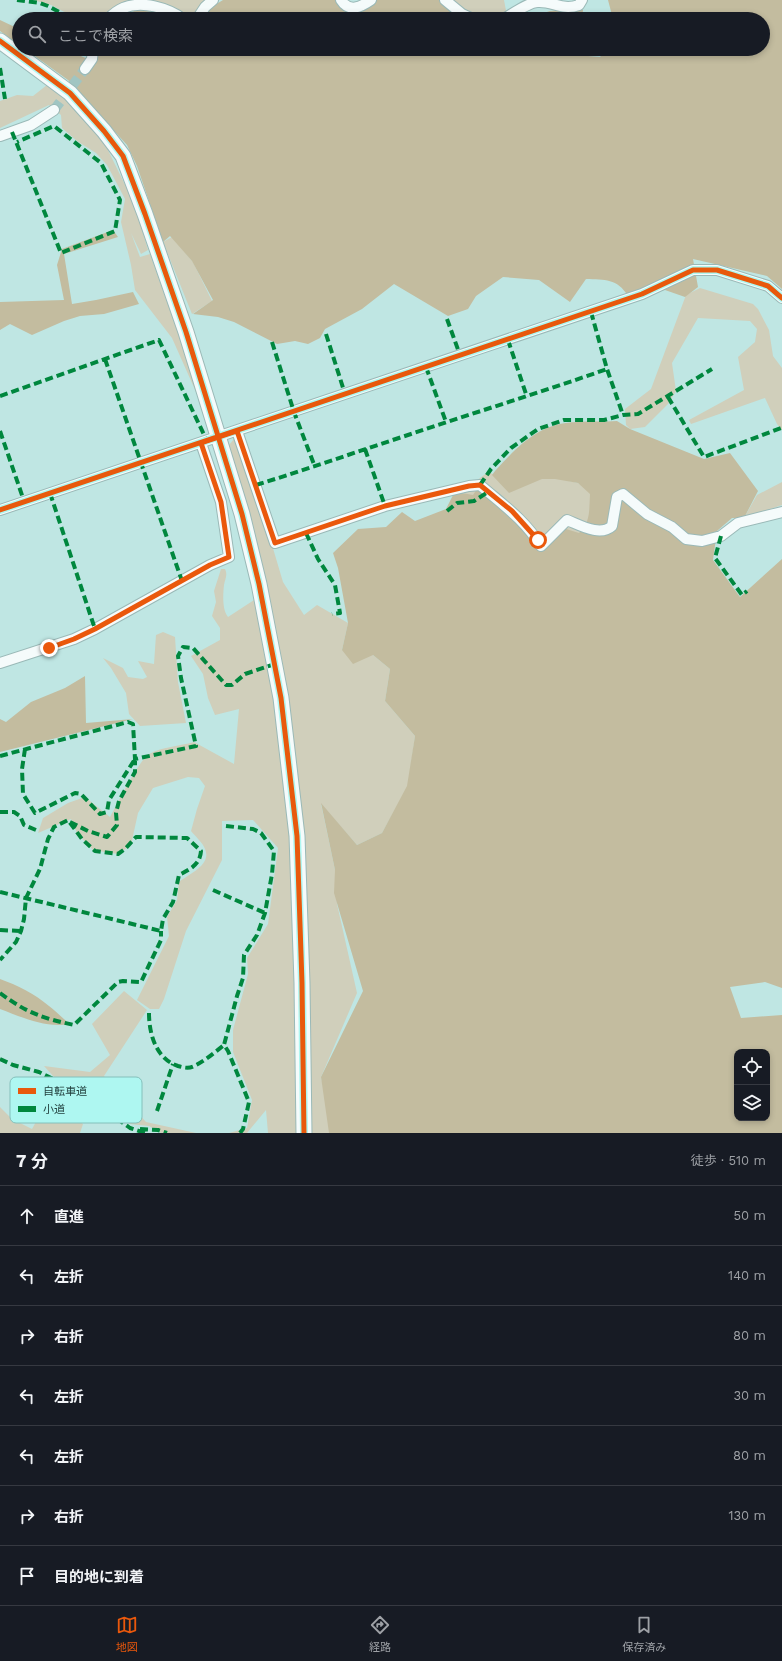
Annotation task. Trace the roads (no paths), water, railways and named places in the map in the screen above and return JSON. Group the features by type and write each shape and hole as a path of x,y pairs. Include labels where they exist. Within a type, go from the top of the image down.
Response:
{"street":[{"path":"202,12 213,0"},
{"path":"341,0 343,4 350,8 358,8 371,0"},
{"path":"445,0 460,12"},
{"path":"517,12 539,2 565,8 579,6 582,0"},
{"path":"118,12 123,8 135,5 164,8 171,12"},
{"path":"0,41 12,50"},
{"path":"20,56 70,93 104,131 123,156 158,251 219,437 254,561 280,691 297,836 302,983 304,1133"},
{"path":"85,69 92,59 92,56"},
{"path":"0,136 31,125 54,110"},
{"path":"0,510 642,294 692,270 717,270 768,286 782,298"},
{"path":"237,431 275,543 385,506 469,486 480,485 512,511 531,531 541,546 567,520 597,531 608,530 612,526 616,496 623,494 647,514 672,527 686,539 702,541 721,536 738,523 782,512"},
{"path":"0,663 74,639 102,626 210,565 229,557 221,502 201,443"}],"tunnel":[{"path":"54,110 85,69"}]}
